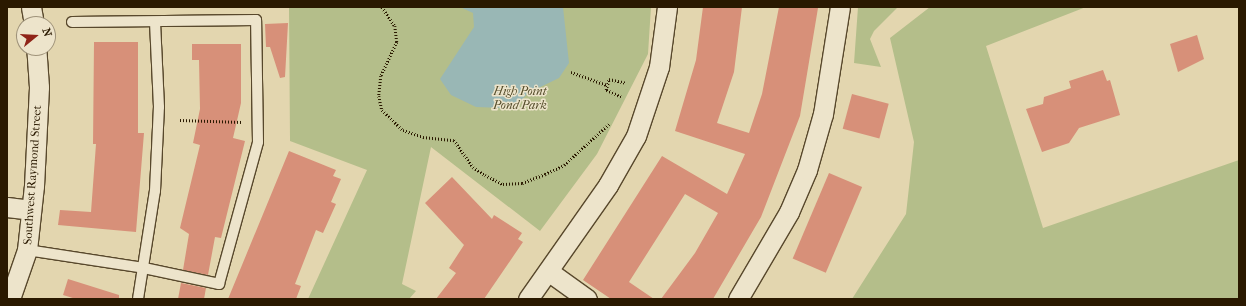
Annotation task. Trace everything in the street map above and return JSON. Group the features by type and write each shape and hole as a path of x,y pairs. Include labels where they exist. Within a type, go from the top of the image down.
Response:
{"street":[{"path":"528,299 608,186 636,136 659,67 667,7"},
{"path":"738,299 789,212 807,170 823,114 840,7"},
{"name":"Southwest Raymond Street","path":"10,299 27,250 38,136 36,56"},
{"path":"7,207 31,210"},
{"path":"548,271 588,299"}],"lane":[{"path":"27,250 144,268 219,284 258,142 256,20 72,22"},
{"path":"138,299 155,191 159,115 155,22"}],"path":[{"path":"382,7 395,26 397,42 381,76 379,96 382,110 403,130 423,137 454,140 473,167 491,178 503,184 522,183 564,165 610,123"},
{"path":"571,72 608,85"},
{"path":"621,97 606,90 609,79 626,83"},
{"path":"180,120 249,123"}],"green space":[{"name":"High Point Pond Park","path":"289,7 651,7 648,54 597,154 540,231 431,147 402,284 416,291 409,299 308,299 367,170 290,141"},
{"path":"858,7 898,7 874,31 870,39 881,67 854,63"},
{"path":"930,7 1086,7 986,46 1043,228 1239,160 1239,299 852,299 906,214 914,142 890,38"}],"water":[{"path":"460,7 563,7 569,63 559,78 528,93 519,103 502,108 476,107 451,95 440,79 474,27 473,13"}],"building":[{"path":"703,7 742,7 734,72 717,123 749,133 762,94 779,7 818,8 800,116 761,217 713,299 661,299 695,253 718,213 685,194 629,282 654,299 611,299 583,280 662,156 727,194 745,154 675,131 696,60"},
{"path":"288,23 285,77 280,78 270,47 266,47 265,24"},
{"path":"1197,35 1204,59 1178,72 1170,44"},
{"path":"94,42 138,42 138,133 144,133 136,232 58,225 60,210 91,212 96,144 93,144"},
{"path":"192,44 241,44 241,103 233,138 245,141 221,238 215,237 208,275 183,270 189,234 180,228 200,145 193,143 200,109 199,60 192,60"},
{"path":"1103,70 1107,81 1110,80 1120,115 1079,128 1069,143 1042,152 1026,109 1043,104 1044,97 1071,88 1069,81"},
{"path":"852,94 889,104 879,139 843,129"},
{"path":"289,151 336,170 333,176 341,179 331,202 336,204 323,233 316,230 295,284 301,286 296,299 228,299"},
{"path":"829,173 862,187 826,273 793,259"},
{"path":"452,177 492,219 494,215 522,233 518,239 523,242 484,299 436,299 456,273 449,268 464,245 425,203"},
{"path":"68,279 119,295 119,299 76,299 63,295"},
{"path":"181,283 206,288 204,299 178,299"}]}
